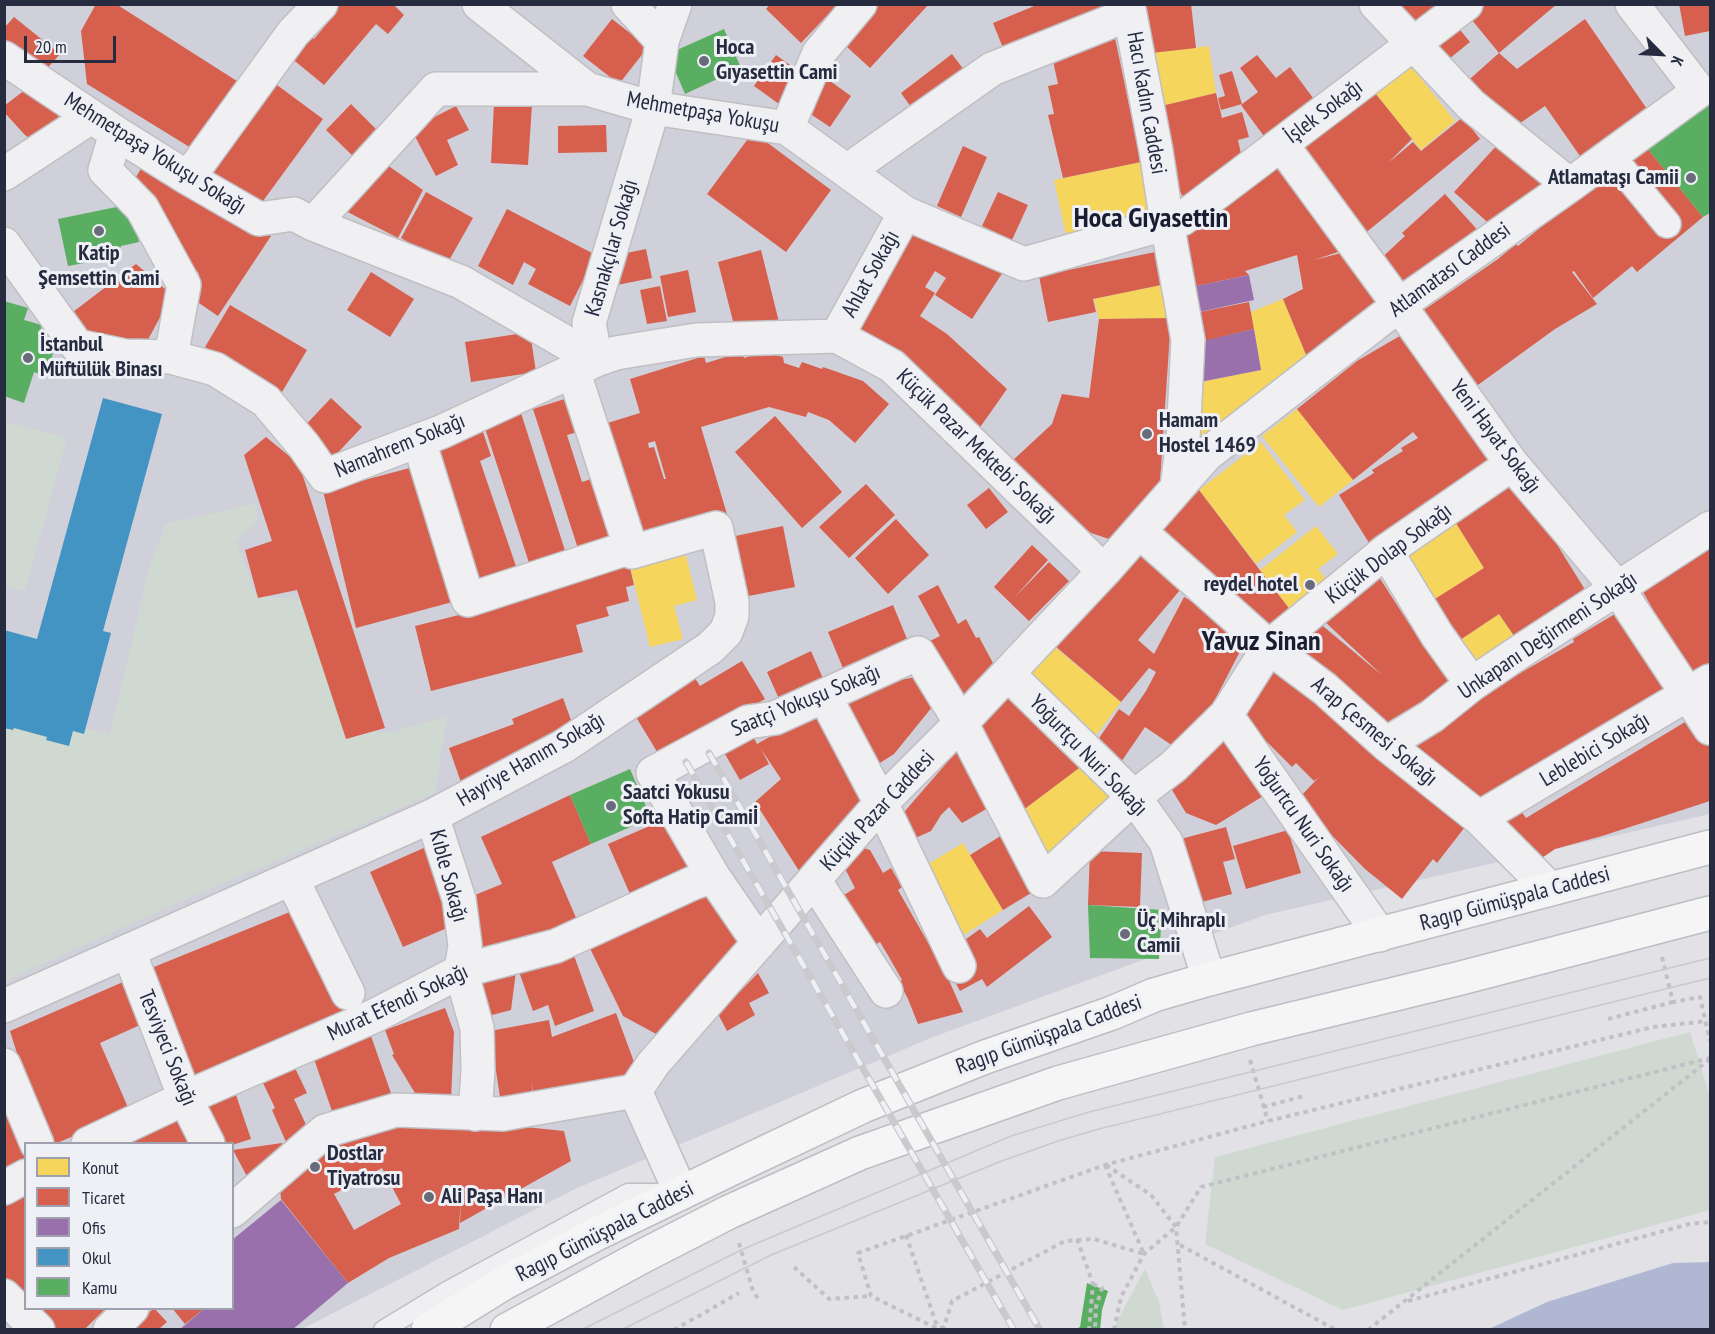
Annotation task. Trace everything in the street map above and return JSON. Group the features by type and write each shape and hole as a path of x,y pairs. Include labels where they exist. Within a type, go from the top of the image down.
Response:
{"main road":[{"name":"Ragıp Gümüşpala Caddesi","path":"428,1329 504,1283 596,1234 874,1102 985,1057 1112,1013 1154,995 1209,979 1710,847"},
{"name":"Ragıp Gümüşpala Caddesi","path":"507,1329 729,1212 850,1158 1058,1083 1251,1029 1468,977 1710,913"}],"street":[{"path":"188,178 293,33 321,4"},
{"path":"479,4 587,89"},
{"path":"628,4 662,41"},
{"name":"Kasnakçılar Sokağı","path":"585,365 589,323 653,108 662,41 675,4"},
{"path":"787,128 819,53 860,4"},
{"path":"1376,4 1471,105 1570,185"},
{"name":"İşlek Sokağı","path":"1174,221 1281,144 1466,4"},
{"name":"Atlamatası Caddesi","path":"1206,455 1399,305 1611,156 1699,91 1632,4"},
{"path":"847,171 992,69 1129,9"},
{"name":"Hacı Kadın Caddesi","path":"1129,9 1156,151 1174,221 1188,340 1183,440 1177,488"},
{"name":"Mehmetpaşa Yokuşu Sokağı","path":"4,58 104,125 259,219 294,214 313,224 461,282 585,365"},
{"name":"Mehmetpaşa Yokuşu","path":"313,224 436,89 587,89 653,108 787,128 905,213 1024,264 1174,221"},
{"path":"4,174 104,125 105,170 142,208 184,285 171,357"},
{"name":"Yeni Hayat Sokağı","path":"1281,144 1512,464 1699,688 1710,728"},
{"path":"1611,156 1667,224"},
{"name":"Ahlat Sokağı","path":"837,336 905,213"},
{"name":"Namahrem Sokağı","path":"4,244 77,346 125,356 171,357 215,369 266,401 304,446 325,476 419,441 585,365"},
{"path":"419,441 468,600 631,547 585,365 616,353 696,340 837,336"},
{"name":"Küçük Pazar Mektebi Sokağı","path":"837,336 892,366 1104,571"},
{"name":"Küçük Pazar Caddesi","path":"634,1091 653,1064 881,803 1008,674 1104,571 1206,455"},
{"name":"Küçük Dolap Sokağı","path":"961,723 1043,881 1134,797 1174,766 1226,715 1269,647 1386,551 1512,464"},
{"name":"Hayriye Hanım Sokağı","path":"4,1006 432,816 564,746 710,648 726,632 732,616 732,602 716,528 632,552 631,547"},
{"name":"Unkapanı Değirmeni Sokağı","path":"1386,744 1432,716 1473,684 1710,528"},
{"name":"Arap Çesmesi Sokağı","path":"1139,531 1269,647 1325,689 1386,744 1479,818 1550,890"},
{"path":"1386,551 1437,635 1473,684"},
{"name":"Saatçi Yokuşu Sokağı","path":"713,876 653,772 748,722 776,718 918,653 961,723"},
{"name":"Yoğurtçu Nuri Sokağı","path":"1008,674 1134,797 1166,842 1209,979"},
{"name":"Leblebici Sokağı","path":"1479,818 1699,688"},
{"path":"825,697 881,803 959,966"},
{"name":"Yoğurtcu Nuri Sokağı","path":"1226,715 1380,935"},
{"name":"Kıble Sokağı","path":"432,816 459,899 465,945 461,971 477,1029 478,1071 475,1113"},
{"path":"713,876 751,928 759,943"},
{"name":"Murat Efendi Sokağı","path":"90,1142 184,1098 374,1016 461,971 556,946 713,876"},
{"path":"292,879 348,993"},
{"path":"814,880 886,991"},
{"name":"Tesviyeci Sokağı","path":"129,952 184,1098 207,1142"},
{"path":"4,1065 37,1142"},
{"path":"235,1202 324,1131 396,1110 503,1114 634,1091 681,1193"},
{"path":"4,1188 24,1177"},
{"path":"4,1296 38,1329"},
{"path":"110,1329 130,1310"}],"lane":[{"path":"383,1329 447,1291 628,1194 681,1193"}],"path":[{"path":"1655,927 1673,1002"},
{"path":"1608,1018 1700,997 1710,1041"},
{"path":"871,1296 858,1253 1106,1165 1268,1121 1653,1027 1707,1021"},
{"path":"1249,1058 1268,1121"},
{"path":"1114,1329 1121,1297 1144,1254 1176,1227 1201,1187 1710,1058"},
{"path":"1368,1329 1710,1058"},
{"path":"1263,1107 1304,1096"},
{"path":"1106,1165 1151,1196 1176,1227 1185,1329"},
{"path":"1106,1165 1144,1254"},
{"path":"1404,1302 1689,1224 1710,1222"},
{"path":"906,1235 938,1329"},
{"path":"1077,1239 1093,1284 1092,1328"},
{"path":"794,1268 829,1299 871,1296 938,1329 945,1328 952,1301 1065,1241 1094,1239 1144,1254"},
{"path":"1179,1245 1336,1329"},
{"path":"1092,1328 1102,1288 1093,1284"},
{"path":"674,1329 739,1293"}],"shaded area":[{"path":"5,5 1710,5 1710,814 1265,915 933,1037 575,1189 302,1329 5,1330"},
{"path":"4,421 67,438 25,591 5,586"},
{"path":"256,503 258,520 236,541 256,595 303,600 349,731 392,732 447,716 435,793 182,901 5,981 5,711 110,734 150,565 166,524"},
{"path":"1690,1032 1710,1097 1710,1210 1343,1310 1205,1244 1215,1157"},
{"path":"1145,1269 1159,1302 1164,1329 1117,1329 1116,1323"}],"water":[{"path":"1710,1262 1710,1329 1489,1329 1547,1302 1673,1263"}],"building: Konut":[{"path":"1209,46 1216,93 1157,107 1143,54"},
{"path":"1406,60 1455,121 1421,150 1371,88"},
{"path":"1141,162 1153,222 1067,240 1054,180"},
{"path":"1166,284 1171,318 1099,319 1094,299"},
{"path":"1283,299 1309,362 1206,440 1197,428 1190,384 1261,370 1251,312"},
{"path":"1297,409 1353,480 1319,507 1262,436"},
{"path":"1261,442 1305,500 1284,515 1297,532 1256,564 1199,490"},
{"path":"1449,512 1484,568 1429,603 1394,547"},
{"path":"1316,526 1338,554 1318,569 1331,585 1294,615 1260,570"},
{"path":"684,548 697,600 674,606 683,639 650,647 629,562"},
{"path":"1499,614 1521,646 1477,675 1456,643"},
{"path":"1051,644 1121,702 1091,742 1028,672"},
{"path":"1087,762 1120,801 1038,861 1014,817"},
{"path":"963,843 1003,910 962,936 920,869"}],"building: Ticaret":[{"path":"96,4 116,4 240,83 196,151 87,84 81,31"},
{"path":"340,4 393,4 404,15 388,34 376,24 324,85 290,57 309,35 314,39"},
{"path":"770,4 838,4 801,43 766,9"},
{"path":"864,4 929,4 870,68 835,36"},
{"path":"1039,4 1110,4 1007,58 993,23"},
{"path":"1138,4 1191,4 1196,48 1143,54"},
{"path":"1392,4 1451,4 1417,28"},
{"path":"1479,4 1557,4 1499,53 1467,14"},
{"path":"1679,4 1710,4 1710,31 1685,36"},
{"path":"14,17 60,54 44,72 4,44 4,28"},
{"path":"612,19 648,47 619,84 583,56"},
{"path":"1585,19 1647,109 1580,156 1545,106 1510,130 1462,86 1499,53 1517,69"},
{"path":"1452,20 1470,42 1449,59 1431,37"},
{"path":"1114,33 1141,162 1063,178 1048,115 1054,114 1048,86 1058,84 1050,47"},
{"path":"952,54 970,78 918,117 901,93"},
{"path":"776,55 801,73 779,104 754,86"},
{"path":"1257,55 1276,78 1290,67 1319,106 1269,143 1241,105 1258,92 1240,68"},
{"path":"1232,71 1242,104 1221,110 1218,98 1225,96 1219,75"},
{"path":"823,76 851,96 830,127 803,109"},
{"path":"273,82 323,119 255,212 205,175"},
{"path":"30,86 71,120 38,146 4,112 4,106"},
{"path":"1371,88 1412,139 1388,163 1413,142 1421,151 1463,117 1480,139 1363,235 1295,151"},
{"path":"1216,93 1222,118 1242,112 1249,137 1238,140 1243,163 1188,205 1173,180 1157,107"},
{"path":"494,103 532,105 528,165 491,163"},
{"path":"351,104 381,134 357,160 326,130"},
{"path":"456,106 469,130 447,140 458,165 436,176 411,129"},
{"path":"606,125 607,152 558,153 558,126"},
{"path":"753,132 831,190 786,252 707,194"},
{"path":"1499,143 1545,185 1495,229 1454,192"},
{"path":"1643,143 1703,217 1637,272 1632,266 1593,298 1574,271 1572,272 1597,304 1555,329 1471,390 1418,314 1516,244 1518,246"},
{"path":"963,146 987,157 961,217 937,206"},
{"path":"147,159 271,236 218,316 193,299 199,274 131,185"},
{"path":"380,160 423,190 398,238 336,206"},
{"path":"1276,161 1330,229 1338,252 1314,260 1349,251 1381,306 1309,362 1283,299 1303,289 1297,255 1245,271 1249,275 1187,288 1175,239"},
{"path":"426,192 473,218 447,264 401,238"},
{"path":"998,192 1028,205 1012,240 982,226"},
{"path":"1445,194 1482,235 1404,294 1376,263 1405,236 1402,233"},
{"path":"507,209 596,255 570,306 528,284 536,269 524,262 513,285 478,266"},
{"path":"913,225 1005,269 972,319 935,295 946,278 935,271 925,287 935,293 920,316 947,334 1007,389 976,433 847,330"},
{"path":"646,249 652,278 617,285 612,256"},
{"path":"761,250 779,322 736,333 718,262"},
{"path":"1160,251 1166,284 1093,299 1096,312 1048,322 1039,276"},
{"path":"136,264 172,295 144,347 77,330 69,315"},
{"path":"688,270 696,312 668,317 660,276"},
{"path":"371,272 414,299 390,337 347,310"},
{"path":"660,286 667,321 647,324 640,290"},
{"path":"1249,302 1254,329 1197,343 1190,314"},
{"path":"230,305 307,350 282,392 205,347"},
{"path":"1171,318 1160,482 1112,540 1091,533 1061,512 1011,462 1052,424 1062,394 1089,398 1099,319"},
{"path":"1410,330 1502,467 1376,554 1339,495 1374,473 1372,470 1403,451 1401,448 1418,438 1413,432 1353,480 1297,409 1357,361"},
{"path":"530,332 536,372 471,382 465,342"},
{"path":"742,352 744,358 765,352 783,357 784,363 799,368 802,362 863,381 889,404 855,443 829,420 808,412 806,417 769,407 701,427 729,521 638,549 601,425 640,413 630,379 704,356 706,363","holes":["655,441 666,479 664,479 654,447 649,448 648,443"]},
{"path":"574,396 585,430 567,435 582,482 591,479 620,546 581,558 533,409"},
{"path":"331,398 362,427 330,461 299,432"},
{"path":"520,410 568,560 532,572 483,422"},
{"path":"775,416 842,492 802,528 735,452"},
{"path":"482,429 491,456 480,461 519,575 473,591 428,447"},
{"path":"266,437 299,464 385,728 346,739 297,590 258,598 245,550 272,541 244,455"},
{"path":"421,465 456,601 356,628 323,491"},
{"path":"1512,472 1592,601 1521,646 1499,614 1448,648 1430,602 1484,568 1449,512"},
{"path":"866,484 895,515 849,558 819,527"},
{"path":"989,488 1008,512 986,529 967,505"},
{"path":"1199,490 1294,615 1261,639 1154,535"},
{"path":"896,519 929,555 888,594 855,558"},
{"path":"783,526 795,587 738,598 726,538"},
{"path":"1710,538 1710,665 1691,675 1640,587"},
{"path":"1032,545 1048,560 1013,599 1049,562 1069,581 1029,621 994,587"},
{"path":"1135,551 1180,590 1138,640 1154,654 1184,597 1250,632 1204,721 1173,746 1145,727 1119,765 1093,747 1119,709 1129,716 1156,672 1149,668 1121,702 1055,646"},
{"path":"627,555 634,585 626,587 629,601 606,607 609,616 576,625 583,652 431,691 415,626 531,597"},
{"path":"1379,577 1426,650 1461,691 1389,737 1285,652 1318,622 1383,676 1322,619"},
{"path":"938,585 958,624 966,619 993,663 954,704 924,644 940,636 918,596"},
{"path":"893,605 912,651 847,678 828,632"},
{"path":"1620,611 1670,697 1481,807 1409,747 1484,694 1574,642 1573,639"},
{"path":"811,651 828,690 784,710 767,672"},
{"path":"742,661 765,699 662,760 633,712 693,675 700,686"},
{"path":"1267,665 1304,678 1465,827 1437,863 1433,859 1402,899 1365,869 1297,800 1319,777 1314,781 1296,763 1292,767 1238,713"},
{"path":"921,676 937,701 894,754 872,768 831,704 854,689"},
{"path":"1011,690 1087,762 1014,817 974,724"},
{"path":"563,698 576,734 463,788 449,748 514,724 512,719"},
{"path":"819,709 873,804 803,877 755,802 781,779 761,749 769,764 740,780 722,749 751,732 757,744"},
{"path":"1695,716 1710,740 1710,801 1555,849 1533,864 1500,815 1516,804 1526,818"},
{"path":"1224,730 1273,790 1216,825 1186,813 1166,780"},
{"path":"963,744 995,804 962,823 949,807 931,831 911,840 899,818"},
{"path":"570,795 591,844 552,862 577,920 468,969 470,897 502,884 481,837"},
{"path":"668,818 700,873 634,903 608,844"},
{"path":"1226,827 1235,859 1223,862 1232,894 1190,905 1173,841"},
{"path":"1288,830 1301,873 1246,889 1233,846"},
{"path":"1007,832 1041,887 1003,910 970,855"},
{"path":"851,844 870,850 883,873 891,868 902,887 898,890 947,976 963,1012 918,1024 899,982 902,980 889,957 880,942 873,946 844,895 855,888 838,855"},
{"path":"428,846 461,922 403,947 370,872"},
{"path":"1090,851 1142,853 1140,907 1088,905"},
{"path":"704,885 747,944 658,1035 623,1016 584,936"},
{"path":"1029,906 1052,937 987,987 982,979 960,991 953,978 962,942 980,929 987,938"},
{"path":"302,907 348,1019 197,1082 177,1034 144,971"},
{"path":"572,950 594,1011 555,1026 548,1005 533,1011 518,969"},
{"path":"516,971 511,1010 477,1019 462,972"},
{"path":"758,973 769,993 749,1003 755,1015 727,1031 718,1014"},
{"path":"130,979 149,1021 100,1043 130,1112 59,1142 45,1142 10,1031"},
{"path":"445,1008 454,1032 451,1100 421,1103 392,1055 394,1054 385,1030"},
{"path":"616,1013 637,1070 602,1083 535,1099 531,1081 534,1099 501,1104 490,1031 549,1020 552,1037"},
{"path":"371,1036 392,1096 334,1117 313,1056"},
{"path":"295,1068 307,1093 294,1099 309,1131 286,1142 272,1110 275,1108 263,1083"},
{"path":"235,1092 251,1139 234,1144 234,1142 216,1142 202,1104"},
{"path":"4,1098 26,1142 24,1161 4,1174"},
{"path":"186,1117 198,1142 130,1142"},
{"name":"Ali Paşa Hanı","path":"467,1121 564,1131 571,1161 460,1223 461,1197 459,1229 389,1258 348,1283 281,1199 280,1189 354,1128","holes":["382,1168 401,1204 354,1230 334,1194"]},
{"path":"282,1143 285,1150 251,1184 234,1150"},
{"path":"24,1193 24,1310 104,1310 85,1329 42,1329 4,1292 4,1201"},
{"path":"152,1310 156,1310 167,1322 159,1329 132,1329"},
{"path":"174,1310 202,1310 185,1324"}],"building: Ofis":[{"path":"1249,275 1254,300 1190,314 1187,288"},
{"path":"1254,329 1261,370 1190,384 1194,343"},
{"path":"281,1200 348,1283 292,1330 179,1330 203,1310 234,1310 234,1238"}],"building: Okul":[{"path":"103,398 162,414 103,631 111,633 84,734 73,731 69,746 46,740 47,737 14,728 13,730 4,728 4,630 37,639"}],"building: Kamu":[{"name":"Hoca Gıyasettin Cami","path":"724,29 741,68 685,94 668,54"},
{"name":"Atlamataşı Camii","path":"1710,101 1710,213 1703,217 1643,143"},
{"name":"Katip Şemsettin Cami","path":"131,204 139,242 121,246 117,257 68,266 58,219"},
{"name":"İstanbul Müftülük Binası","path":"4,301 28,308 24,320 42,325 38,338 56,344 46,376 34,372 24,403 4,396"},
{"name":"Saatci Yokusu Softa Hatip Camiİ","path":"630,769 651,818 591,844 570,795"},
{"name":"Üç Mihraplı Camii","path":"1088,905 1162,910 1159,959 1090,958"},
{"path":"1087,1283 1108,1291 1102,1310 1100,1330 1074,1330 1080,1327"}],"tram line":[{"path":"581,1330 741,1250 1011,1136 1089,1112 1710,958"},
{"path":"621,1330 771,1255 999,1162 1058,1141 1710,978"}],"railway":[{"path":"709,753 1040,1330"},
{"path":"686,762 1014,1330"}],"place":[{"name":"Hoca Gıyasettin Cami","path":"704,61"},
{"name":"Atlamataşı Camii","path":"1691,178"},
{"name":"Katip Şemsettin Cami","path":"99,231"},
{"name":"İstanbul Müftülük Binası","path":"28,358"},
{"name":"Hamam Hostel 1469","path":"1147,434"},
{"name":"reydel hotel","path":"1310,585"},
{"name":"Saatci Yokusu Softa Hatip Camiİ","path":"611,806"},
{"name":"Üç Mihraplı Camii","path":"1125,934"},
{"name":"Dostlar Tiyatrosu","path":"315,1167"},
{"name":"Ali Paşa Hanı","path":"429,1197"}],"district":[{"name":"Hoca Gıyasettin","path":"1151,219"},
{"name":"Yavuz Sinan","path":"1261,642"}]}
